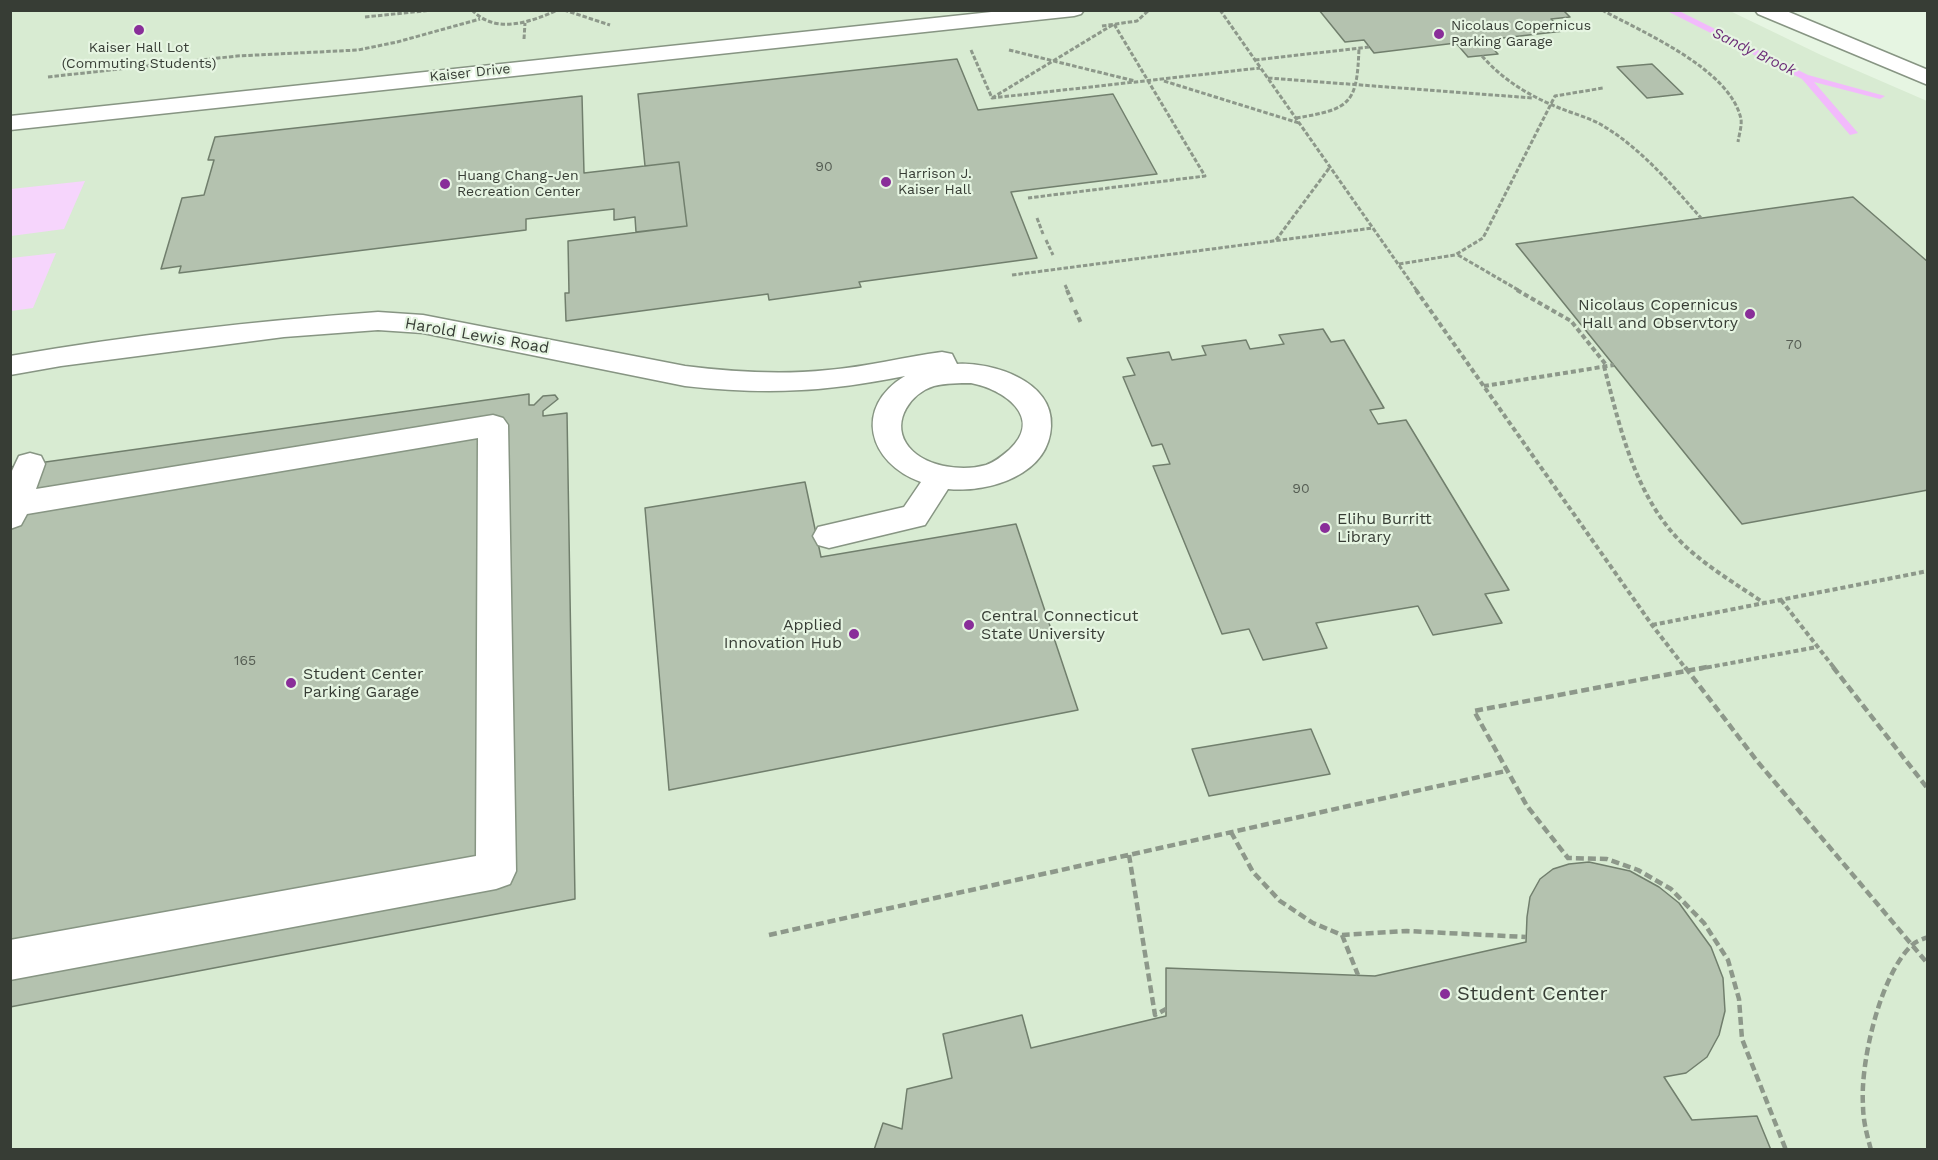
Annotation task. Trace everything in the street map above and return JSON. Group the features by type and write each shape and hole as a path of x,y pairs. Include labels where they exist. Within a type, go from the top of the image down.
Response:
{"street":[{"name":"Kaiser Drive","path":"10,123 933,17 1074,10"},
{"path":"1766,10 1851,48 1928,78"},
{"name":"Harold Lewis Road","path":"10,366 284,328 378,321 423,324 685,376 722,381 778,383 826,380 944,367"},
{"path":"944,367 995,378 1016,389 1031,404 1037,422 1035,438 1026,454 1010,467 989,476 965,479 940,477 918,470 900,458 889,443 885,426 890,408 902,392 944,367"},
{"path":"10,960 496,871 493,425 13,510"},
{"path":"13,510 30,464"},
{"path":"829,536 914,517 940,477"}],"path":[{"path":"365,17 433,10"},
{"path":"472,10 480,19"},
{"path":"48,77 243,55 358,50 397,42 480,19 495,23 525,23 558,10"},
{"path":"1220,10 1652,625 1757,761 1928,964"},
{"path":"1602,10 1680,53 1716,82 1738,110 1742,125 1738,142"},
{"path":"524,36 525,23"},
{"path":"992,99 1114,24 1205,176 1028,198"},
{"path":"967,40 992,99"},
{"path":"1255,60 1370,46"},
{"path":"1000,48 1138,82"},
{"path":"1296,118 1332,112 1346,106 1354,94 1359,48"},
{"path":"1482,56 1510,83 1550,105 1601,125 1625,142 1649,162 1701,218"},
{"path":"992,99 1260,68"},
{"path":"1267,78 1535,98"},
{"path":"1161,80 1299,123"},
{"path":"1399,264 1444,259 1475,246 1483,238 1555,96 1603,88"},
{"path":"1275,240 1330,167"},
{"path":"1037,218 1043,234"},
{"path":"1012,275 1373,228"},
{"path":"1046,240 1053,255"},
{"path":"1457,254 1571,321 1606,366 1628,449 1658,513 1673,534 1700,558 1764,603"},
{"path":"1065,285 1073,304"},
{"path":"1076,310 1081,323"},
{"path":"1484,386 1614,365"},
{"path":"1652,625 1928,571"},
{"path":"1781,600 1928,789"},
{"path":"1786,1149 1742,1039 1739,999 1728,960 1704,923 1671,889 1638,870 1607,860 1568,858 1545,834 1520,796 1474,711 1817,647"},
{"path":"769,935 1506,771"},
{"path":"1231,832 1253,872 1280,901 1313,922 1342,935 1407,931 1526,937"},
{"path":"1129,855 1155,1015 1166,1009"},
{"path":"1342,935 1358,975"},
{"path":"1871,1149 1863,1121 1865,1064 1874,1019 1892,972 1912,945 1928,938"}],"shaded area":[{"name":"Central Connecticut State University","path":"1728,10 1821,55 1927,101 1927,1149 11,1149 10,11"},
{"path":"85,181 64,229 11,236 11,189"},
{"path":"56,253 33,308 11,311 11,258"}],"building":[{"name":"Nicolaus Copernicus Parking Garage","path":"1319,10 1563,10 1570,17 1551,19 1564,31 1485,40 1498,54 1468,57 1456,43 1374,53 1364,40 1345,42"},
{"name":"Harrison J. Kaiser Hall","path":"957,59 978,110 1113,94 1157,174 1011,192 1037,258 859,282 861,287 769,300 768,294 566,321 565,293 569,293 568,241 687,226 679,162 645,166 638,94"},
{"path":"1652,64 1683,94 1647,98 1617,67"},
{"name":"Huang Chang-Jen Recreation Center","path":"582,96 584,173 679,162 687,226 636,232 635,217 614,220 614,209 526,219 526,230 179,273 181,266 161,269 182,198 204,195 214,160 208,160 215,137"},
{"name":"Nicolaus Copernicus Hall and Observtory","path":"1853,197 1928,262 1928,490 1742,524 1516,244"},
{"name":"Elihu Burritt Library","path":"1323,329 1331,342 1344,340 1384,408 1370,410 1378,424 1406,420 1509,590 1485,594 1502,623 1433,635 1418,606 1316,623 1327,648 1263,660 1249,629 1222,634 1153,466 1170,464 1162,444 1152,446 1123,377 1135,375 1127,358 1169,352 1172,360 1206,355 1202,346 1246,340 1250,349 1284,344 1279,335"},
{"name":"Student Center Parking Garage","path":"529,394 529,405 534,405 543,396 555,395 558,399 543,411 543,416 567,413 575,899 10,1007 10,467"},
{"name":"Applied Innovation Hub","path":"805,482 821,557 1016,524 1078,710 669,790 645,508"},
{"path":"1311,729 1330,774 1209,796 1192,749"},
{"name":"Student Center","path":"1589,862 1630,871 1659,887 1679,903 1711,947 1723,978 1725,1011 1719,1035 1707,1057 1686,1073 1664,1077 1692,1120 1757,1116 1771,1150 874,1150 883,1123 902,1129 907,1089 952,1078 943,1034 1022,1015 1031,1048 1166,1016 1166,968 1375,976 1526,942 1530,897 1540,879 1553,869 1569,864"}],"waterway":[{"name":"Sandy Brook","path":"1669,10 1805,77"},
{"path":"1805,77 1880,96"},
{"name":"Sandy Brook","path":"1805,77 1853,133"}],"place":[{"name":"Kaiser Hall Lot (Commuting Students)","path":"139,30"},
{"name":"Nicolaus Copernicus Parking Garage","path":"1439,34"},
{"name":"Harrison J. Kaiser Hall","path":"886,182"},
{"name":"Huang Chang-Jen Recreation Center","path":"445,184"},
{"name":"Nicolaus Copernicus Hall and Observtory","path":"1750,314"},
{"name":"Elihu Burritt Library","path":"1325,528"},
{"name":"Central Connecticut State University","path":"969,625"},
{"name":"Applied Innovation Hub","path":"854,634"},
{"name":"Student Center Parking Garage","path":"291,683"},
{"name":"Student Center","path":"1445,994"}]}
